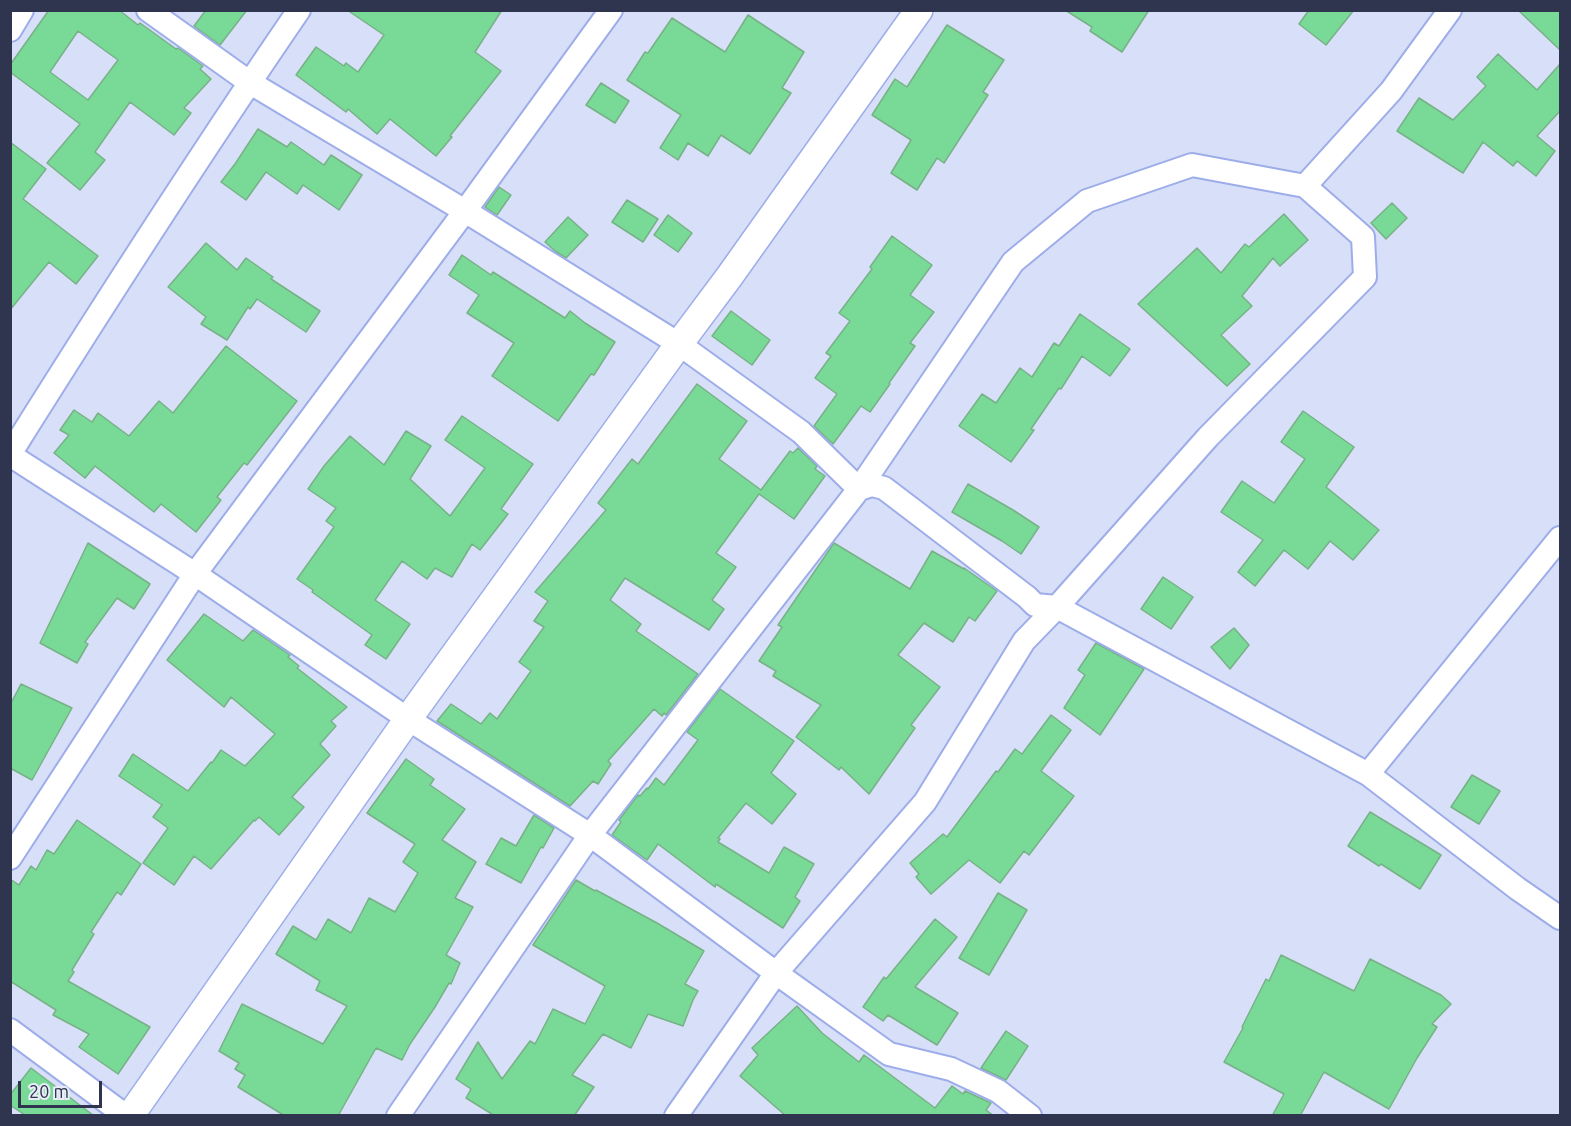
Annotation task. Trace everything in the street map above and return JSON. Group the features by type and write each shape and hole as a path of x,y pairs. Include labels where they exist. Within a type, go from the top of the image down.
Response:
{"street":[{"path":"10,30 22,10"},
{"path":"148,10 249,82 679,344 801,432 859,489"},
{"path":"299,10 110,294 10,455 195,574 408,719 591,835 776,974 889,1054 951,1069 998,1091 1030,1116"},
{"path":"10,858 195,574 465,212 611,10"},
{"path":"10,1030 128,1116 408,719 729,277 919,10"},
{"path":"1305,186 1392,91 1450,10"},
{"path":"398,1116 591,835 859,489 1013,262 1088,201 1192,165 1305,186 1363,237 1365,277 1208,437 1024,641 925,802 776,974 676,1116"},
{"path":"859,489 872,485 884,488 1035,605 1057,607 1368,774 1518,890 1560,918"},
{"path":"1368,774 1560,538"}],"building":[{"path":"49,10 119,10 138,25 140,23 203,66 200,69 211,79 184,108 191,113 174,135 130,102 95,152 105,160 80,190 47,163 80,124 10,72 10,65","holes":["78,31 118,60 88,100 50,72"]},
{"path":"206,10 247,10 220,45 194,26"},
{"path":"347,10 502,10 475,52 501,71 436,156 390,119 377,134 348,109 346,112 296,75 316,47 344,66 346,63 358,72 384,35"},
{"path":"1065,10 1149,10 1122,52 1090,31 1092,27"},
{"path":"1309,10 1354,10 1326,45 1299,24"},
{"path":"1518,10 1560,10 1560,50"},
{"path":"748,15 804,52 782,88 791,93 750,154 721,135 708,156 688,143 678,160 660,148 681,115 627,80 645,52 648,53 672,18 725,52"},
{"path":"947,25 1004,60 983,92 988,95 944,163 937,158 917,190 891,173 911,140 872,115 895,79 907,87"},
{"path":"1498,54 1537,90 1560,64 1560,111 1537,136 1555,151 1536,176 1517,161 1513,166 1483,142 1463,173 1397,131 1419,98 1453,120 1486,86 1477,77"},
{"path":"601,83 629,101 615,123 586,105"},
{"path":"258,129 287,147 291,142 324,165 331,155 362,175 339,210 303,185 297,194 266,172 246,200 221,182"},
{"path":"10,142 46,169 23,199 98,256 76,284 49,262 10,310"},
{"path":"499,187 511,195 497,215 485,207"},
{"path":"627,200 658,219 643,242 612,222"},
{"path":"1392,203 1407,218 1386,239 1371,223"},
{"path":"1284,214 1308,240 1280,266 1273,258 1242,296 1252,306 1221,335 1250,364 1227,386 1138,304 1197,248 1221,273 1245,244 1249,247"},
{"path":"668,215 692,233 678,252 654,235"},
{"path":"568,217 588,235 566,258 545,242"},
{"path":"892,236 932,265 910,295 934,312 910,343 915,346 870,412 861,406 833,444 814,426 837,394 815,378 831,356 826,353 850,321 839,313 872,269 870,267"},
{"path":"206,243 237,270 246,258 273,277 271,279 320,311 306,332 257,299 250,309 248,307 227,340 201,324 206,317 168,287"},
{"path":"462,255 491,275 493,272 565,318 570,311 615,342 594,375 591,374 558,421 492,376 514,343 467,313 479,295 449,275"},
{"path":"731,311 770,340 752,365 712,336"},
{"path":"1080,314 1130,349 1110,376 1082,356 1011,462 959,426 982,394 996,403 1020,368 1032,377 1054,343 1059,346"},
{"path":"226,346 297,401 247,465 244,463 217,497 221,500 196,532 161,504 154,512 95,466 85,478 54,453 69,435 60,430 74,410 92,422 98,413 129,436 159,401 173,413"},
{"path":"697,384 747,421 719,459 761,490 790,451 793,453 798,448 817,466 815,469 825,476 794,519 759,494 716,553 736,567 712,600 724,609 709,630 625,578 610,600 641,624 636,631 698,674 666,715 664,713 662,716 654,709 608,761 611,764 598,784 593,781 570,806 437,721 451,704 481,724 490,713 497,719 531,671 519,662 544,627 534,621 548,601 535,592 606,510 598,503 632,459 638,464"},
{"path":"1303,411 1354,447 1326,487 1379,530 1353,560 1330,541 1308,569 1284,550 1255,586 1238,572 1263,540 1221,512 1242,481 1274,503 1305,459 1281,442"},
{"path":"462,416 533,464 501,509 508,514 480,550 472,544 452,577 435,568 427,579 402,561 375,600 410,624 386,659 365,645 372,635 297,579 334,527 326,521 336,508 308,489 350,436 384,465 406,431 431,446 410,479 450,516 485,468 445,440"},
{"path":"968,484 1039,527 1021,554 952,512"},
{"path":"88,543 150,584 134,609 117,598 85,642 88,644 77,663 40,643"},
{"path":"834,543 910,589 932,551 964,568 997,591 975,621 969,617 953,642 924,623 898,655 940,687 911,725 915,728 869,794 841,767 839,770 796,737 821,705 773,676 776,671 759,661 782,627 778,625"},
{"path":"1163,577 1193,597 1171,629 1141,609"},
{"path":"204,614 243,641 253,630 290,655 288,657 299,666 297,668 347,707 331,721 336,726 320,744 330,755 292,797 304,807 279,835 259,817 211,869 194,856 174,885 143,863 168,828 153,817 162,805 119,776 133,754 188,791 221,750 245,766 275,734 231,697 224,707 167,660"},
{"path":"1234,628 1249,645 1230,669 1211,647"},
{"path":"1096,643 1144,669 1100,735 1064,708 1085,675 1078,670"},
{"path":"21,684 72,708 32,780 10,768 10,705"},
{"path":"720,689 794,741 771,773 796,794 772,824 746,803 718,838 720,839 718,842 769,873 784,847 814,864 795,897 800,901 783,928 716,884 715,887 658,844 647,860 612,835 621,822 619,820 638,795 640,796 648,789 656,778 664,785 698,740 687,732"},
{"path":"1051,715 1071,730 1041,771 1074,796 1029,855 1024,851 1000,883 969,860 931,894 916,877 919,874 910,863 943,834 947,837 996,771 998,772 1015,749 1022,754"},
{"path":"406,759 434,779 430,785 465,809 442,840 476,862 455,898 473,907 446,955 460,963 451,984 449,983 402,1060 376,1048 338,1116 285,1116 238,1087 245,1075 235,1069 239,1063 219,1051 242,1004 323,1044 347,1006 316,990 320,981 276,954 293,926 316,940 328,919 351,933 369,898 395,912 418,873 403,862 415,844 367,813"},
{"path":"1472,775 1500,791 1479,824 1451,807"},
{"path":"1370,812 1441,855 1420,889 1348,846"},
{"path":"534,815 554,828 521,883 486,864 501,838 516,846"},
{"path":"77,820 141,864 121,895 117,892 91,932 94,934 72,970 74,972 68,981 150,1027 118,1074 79,1047 89,1034 53,1015 56,1010 10,981 10,879 19,885 31,866 36,870 47,850 54,854"},
{"path":"576,880 704,951 685,984 698,991 683,1026 648,1014 631,1048 603,1034 572,1075 594,1087 574,1116 495,1116 466,1098 471,1089 456,1079 478,1042 502,1079 530,1041 535,1044 553,1009 585,1024 605,986 533,945"},
{"path":"998,893 1027,910 989,975 959,958"},
{"path":"935,919 957,937 915,987 958,1013 937,1045 888,1015 883,1021 863,1007 884,977 886,979"},
{"path":"1281,955 1354,991 1370,959 1441,995 1451,1004 1432,1024 1437,1027 1389,1109 1324,1072 1300,1116 1272,1116 1284,1094 1224,1062 1266,979 1269,981"},
{"path":"797,1006 822,1033 859,1062 864,1055 935,1108 952,1086 963,1094 965,1091 991,1103 986,1110 994,1116 786,1116 740,1076 758,1055 752,1048"},
{"path":"1006,1031 1028,1046 1006,1080 981,1068"},
{"path":"31,1068 93,1115 25,1115 10,1105 10,1095"}]}
